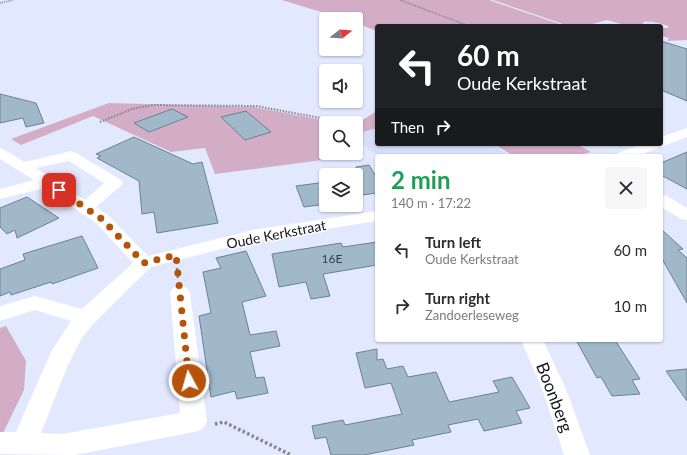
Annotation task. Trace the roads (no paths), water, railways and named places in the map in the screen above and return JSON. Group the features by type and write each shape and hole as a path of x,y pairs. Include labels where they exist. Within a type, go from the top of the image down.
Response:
{"street":[{"path":"663,141 687,132"},
{"path":"628,154 650,146"},
{"path":"0,153 46,181 102,219 144,263"},
{"path":"22,167 71,156 115,183 85,208"},
{"path":"0,194 35,186 46,181"},
{"path":"663,201 687,215"},
{"name":"Oude Kerkstraat","path":"180,293 194,421 62,446 14,447 62,352 74,332 86,318 144,263 253,236 375,216"},
{"path":"0,314 36,303 86,318"},
{"name":"Boonberg","path":"533,342 554,389 577,455"}]}
